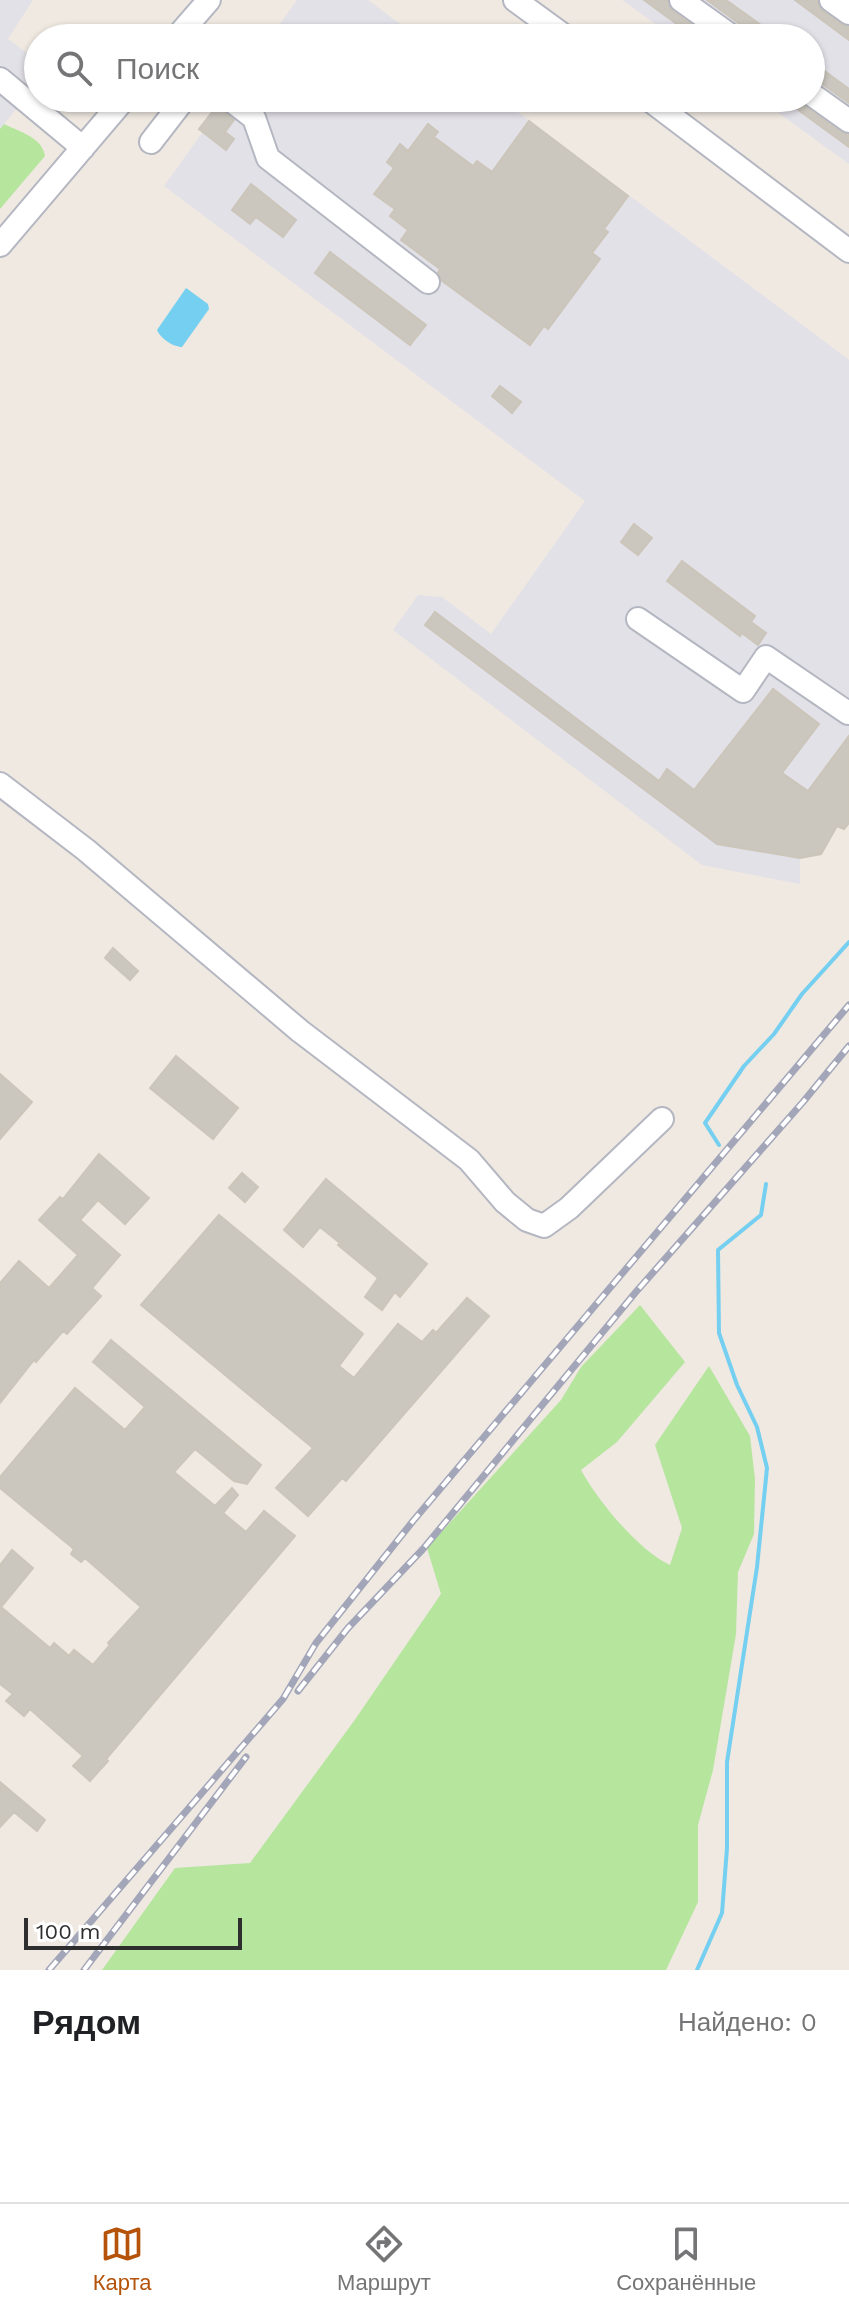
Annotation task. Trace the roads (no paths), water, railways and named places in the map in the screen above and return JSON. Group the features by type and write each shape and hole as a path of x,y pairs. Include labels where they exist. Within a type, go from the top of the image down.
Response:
{"street":[{"path":"188,24 209,0"},
{"path":"515,0 548,24"},
{"path":"681,0 714,24"},
{"path":"831,0 849,13"},
{"path":"0,79 24,99"},
{"path":"825,104 849,121"},
{"path":"40,112 83,148"},
{"path":"0,245 113,112"},
{"path":"151,142 174,112"},
{"path":"246,112 254,118 268,158 428,282"},
{"path":"665,112 849,251"},
{"path":"638,619 743,691 766,657 849,711"},
{"path":"0,784 86,850 300,1031 469,1160 505,1202 527,1220 544,1226 569,1208 662,1119"}],"water":[{"path":"186,288 208,304 209,309 182,347 167,342 157,330"}],"waterway":[{"path":"719,1145 705,1123 744,1066 849,942"},
{"path":"697,1970 722,1913 727,1848 727,1762 757,1567 767,1468 757,1427 737,1385 719,1333 718,1250 761,1215 766,1184"}],"railway":[{"path":"49,1970 283,1699 316,1643 413,1521 849,1005"},
{"path":"298,1691 348,1628 423,1549 635,1293 849,1046"},
{"path":"84,1970 246,1757"}]}
